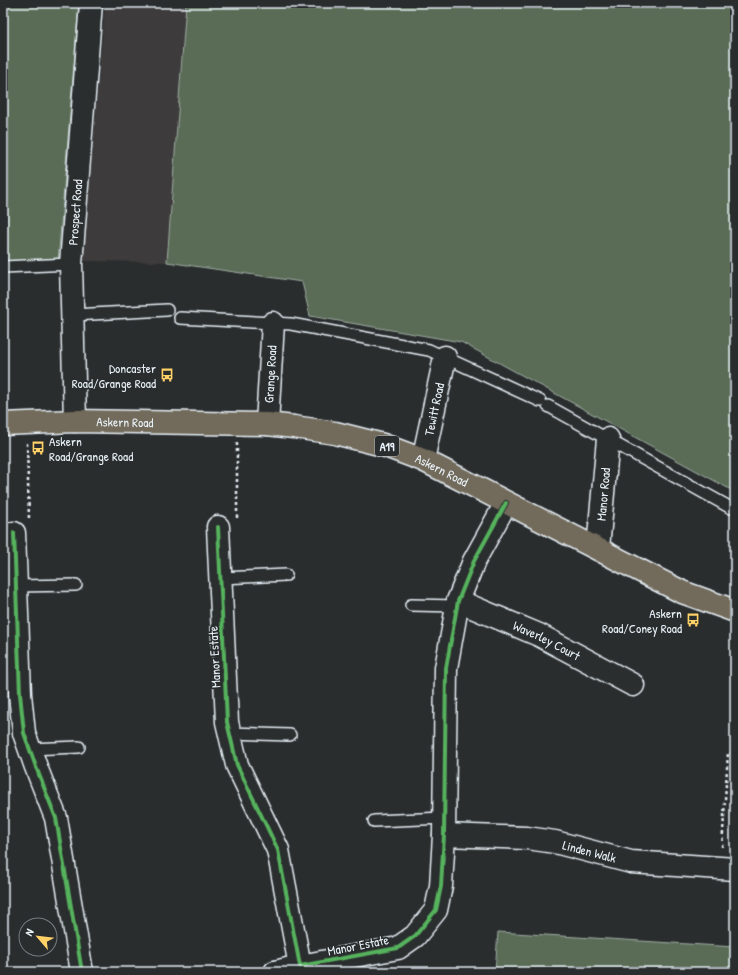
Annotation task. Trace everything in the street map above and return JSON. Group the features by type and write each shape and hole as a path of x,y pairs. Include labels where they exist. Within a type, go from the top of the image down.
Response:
{"highway":[{"name":"Askern Road","path":"3,424 75,421 267,424 335,433 383,445 423,460 682,592 735,612"}],"street":[{"name":"Prospect Road","path":"75,421 71,264 91,3"},
{"name":"Grange Road","path":"267,424 273,323"},
{"name":"Tewitt Road","path":"423,460 445,357"},
{"name":"Manor Road","path":"598,548 608,439"},
{"name":"Manor Estate","path":"275,972 398,948 415,936 436,910 442,886 446,668 457,604 474,561 506,503"},
{"name":"Manor Estate","path":"218,528 227,722 237,765 278,850 300,966"},
{"path":"14,533 20,694 24,733 56,818 82,972"},
{"name":"Waverley Court","path":"457,604 539,635 633,685"},
{"name":"Linden Walk","path":"444,826 555,842 631,862 728,868"}],"lane":[{"path":"3,267 71,264"},
{"path":"73,315 167,310"},
{"path":"180,318 273,323 320,329 429,350 544,403 731,508"},
{"path":"220,578 286,575"},
{"path":"16,586 76,585"},
{"path":"411,605 457,604"},
{"path":"230,733 290,735"},
{"path":"29,749 79,747"},
{"path":"374,821 444,826"}],"path":[{"path":"14,533 30,532 27,423"},
{"path":"218,528 237,526 237,424"},
{"path":"728,868 728,753 735,754"}],"shaded area":[{"path":"105,3 186,3 167,262 83,261"}],"green space":[{"path":"3,3 79,3 58,261 3,261"},
{"path":"186,3 735,3 735,492 461,342 310,316 302,282 167,262"},
{"path":"498,932 735,947 735,972 495,972"}],"cycle path":[{"path":"218,527 227,722 237,765 278,850 300,966 398,948 415,936 436,910 441,886 444,835 446,668 458,601 474,561 506,503"},
{"path":"14,533 20,694 24,733 56,818 82,972"}],"place":[{"name":"Doncaster Road/Grange Road","path":"167,375"},
{"name":"Askern Road/Grange Road","path":"38,448"},
{"name":"Askern Road/Coney Road","path":"693,620"}]}
